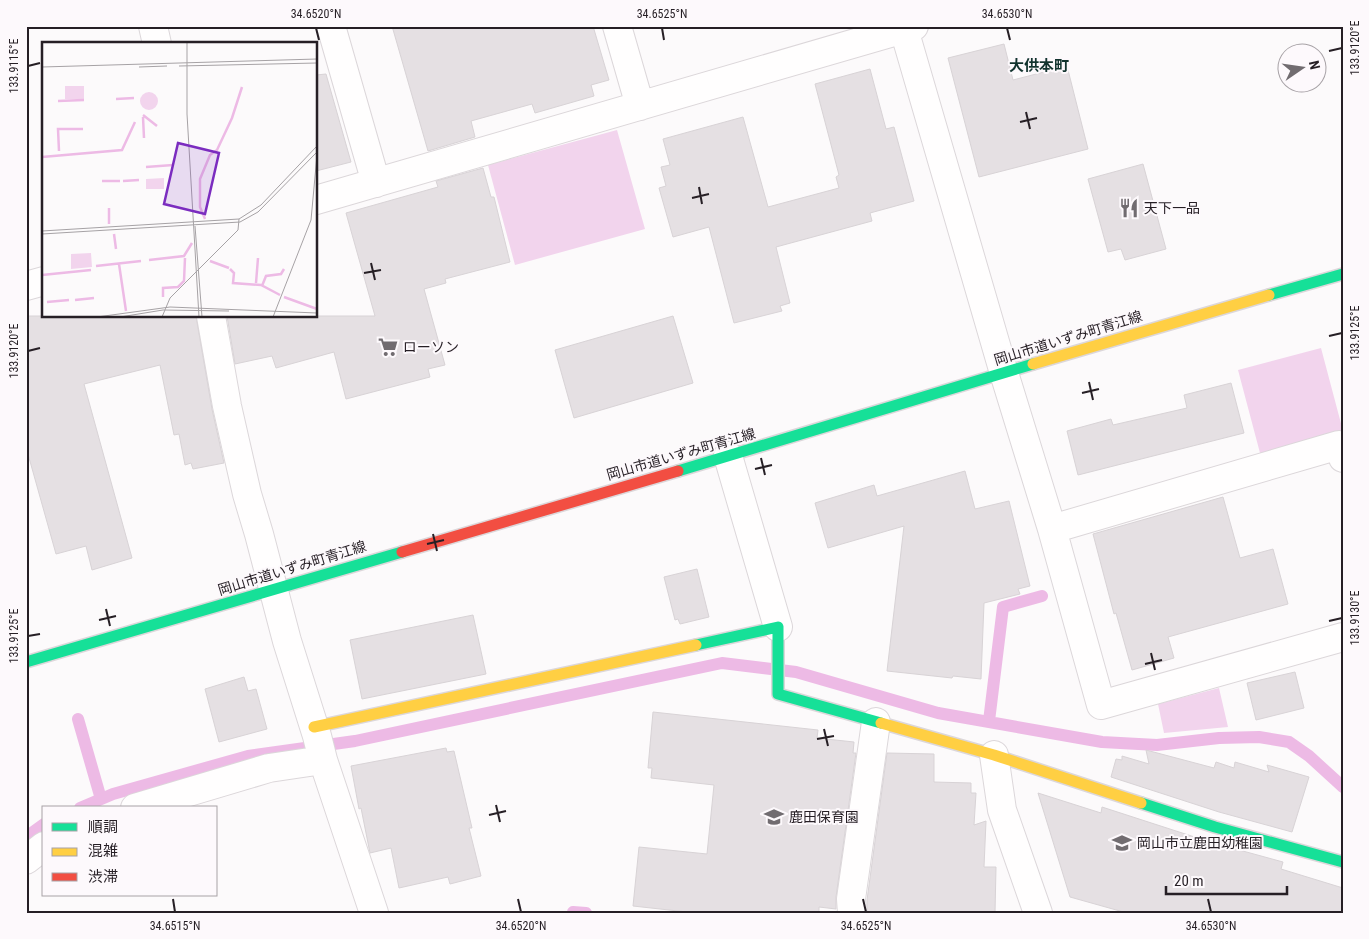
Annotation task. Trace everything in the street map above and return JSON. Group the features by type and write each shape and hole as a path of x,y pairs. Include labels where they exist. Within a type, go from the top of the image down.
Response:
{"street":[{"path":"153,26 157,42"},
{"path":"331,26 376,183"},
{"path":"617,26 640,106"},
{"path":"318,199 907,27 1004,373 1052,529 1101,705 1343,637"},
{"name":"岡山市道いずみ町青江線","path":"26,662 1343,274"},
{"path":"26,286 42,282"},
{"path":"211,318 229,414 287,641 374,913"},
{"path":"1052,529 1339,445 1343,458"},
{"path":"728,456 778,628 778,694 994,754 1215,827 1343,862"},
{"path":"142,806 269,768 319,745 778,628"},
{"path":"852,913 850,900 876,722"},
{"path":"994,754 1002,810 1038,913"},
{"path":"26,860 42,848"}],"shaded area":[{"path":"617,130 645,229 515,265 488,165"},
{"path":"1321,348 1343,431 1260,453 1238,370"},
{"path":"1219,688 1228,727 1164,733 1158,704"}],"building":[{"path":"392,26 593,26 609,80 591,85 594,96 535,113 532,104 471,121 475,137 428,151"},
{"path":"1004,44 1013,80 1067,66 1088,149 979,177 948,58"},
{"path":"870,69 886,129 894,127 914,201 870,213 872,221 776,247 790,303 780,306 782,311 734,323 709,227 673,237 659,188 666,186 661,167 670,165 663,139 743,117 768,207 839,188 836,177 839,175 815,84"},
{"path":"326,74 351,162 318,170 318,75"},
{"path":"1143,164 1166,249 1125,260 1121,249 1108,252 1088,179"},
{"path":"483,168 491,197 494,197 510,262 445,279 446,283 424,289 445,365 428,369 430,377 346,399 334,352 276,368 272,356 235,364 227,318 375,316 346,213 438,187 436,181"},
{"path":"26,316 42,316 42,318 196,318 212,409 224,463 193,469 191,463 185,465 179,434 174,435 160,365 84,384 132,558 92,570 86,546 56,554 26,447"},
{"path":"673,316 693,383 574,418 555,350"},
{"path":"1231,383 1244,433 1078,475 1067,431 1111,419 1113,425 1187,408 1184,395"},
{"path":"965,471 975,509 1009,501 1030,586 1018,589 1020,594 984,603 981,679 887,671 904,526 828,548 815,503 874,485 877,496"},
{"path":"1223,497 1240,558 1273,549 1288,604 1168,637 1174,658 1132,670 1116,613 1114,614 1093,534"},
{"path":"697,569 709,617 680,624 678,619 675,620 664,577"},
{"path":"473,615 486,674 362,699 350,640"},
{"path":"1295,672 1304,708 1256,720 1247,683"},
{"path":"244,677 248,691 256,689 267,729 219,742 205,689"},
{"path":"653,712 818,730 817,738 854,742 853,753 856,753 836,897 836,909 819,907 819,913 696,913 633,906 639,847 707,854 714,785 651,778 652,768 648,768"},
{"path":"446,748 447,752 454,751 472,828 469,828 481,876 450,884 448,877 399,888 391,848 370,853 351,766"},
{"path":"1146,750 1214,768 1216,762 1234,768 1235,762 1269,772 1267,765 1309,777 1292,832 1219,812 1111,777 1116,759 1122,760 1122,756 1149,764"},
{"path":"887,753 934,754 934,782 971,783 971,793 976,793 974,825 986,821 984,867 996,867 995,913 867,913 867,900"},
{"name":"岡山市立鹿田幼稚園","path":"1038,793 1101,813 1102,807 1210,842 1283,862 1281,869 1343,888 1343,913 1127,913 1070,897"}],"waterway":[{"path":"989,721 1003,607 1042,596"},
{"path":"85,806 113,794 248,756 355,741 722,663 796,672 938,713 1102,742 1157,745 1219,738 1259,737 1289,742 1309,756 1343,787"},
{"path":"78,719 101,799"},
{"path":"26,837 42,825"},
{"path":"573,912 586,913"}],"traffic: fast":[{"path":"1269,295 1343,274"},
{"path":"678,471 1033,364"},
{"path":"26,662 402,552"},
{"path":"696,645 778,627 778,694 881,723"},
{"path":"1141,803 1215,827 1343,862"}],"traffic: slow":[{"path":"1033,364 1269,295"},
{"path":"314,727 696,645"},
{"path":"881,723 994,755 1141,803"}],"traffic: jam":[{"path":"402,552 678,471"}],"place":[{"name":"天下一品","path":"1129,208"},
{"name":"ローソン","path":"388,347"},
{"name":"鹿田保育園","path":"774,817"},
{"name":"岡山市立鹿田幼稚園","path":"1122,843"}],"district":[{"name":"大供本町","path":"1039,66"}]}
